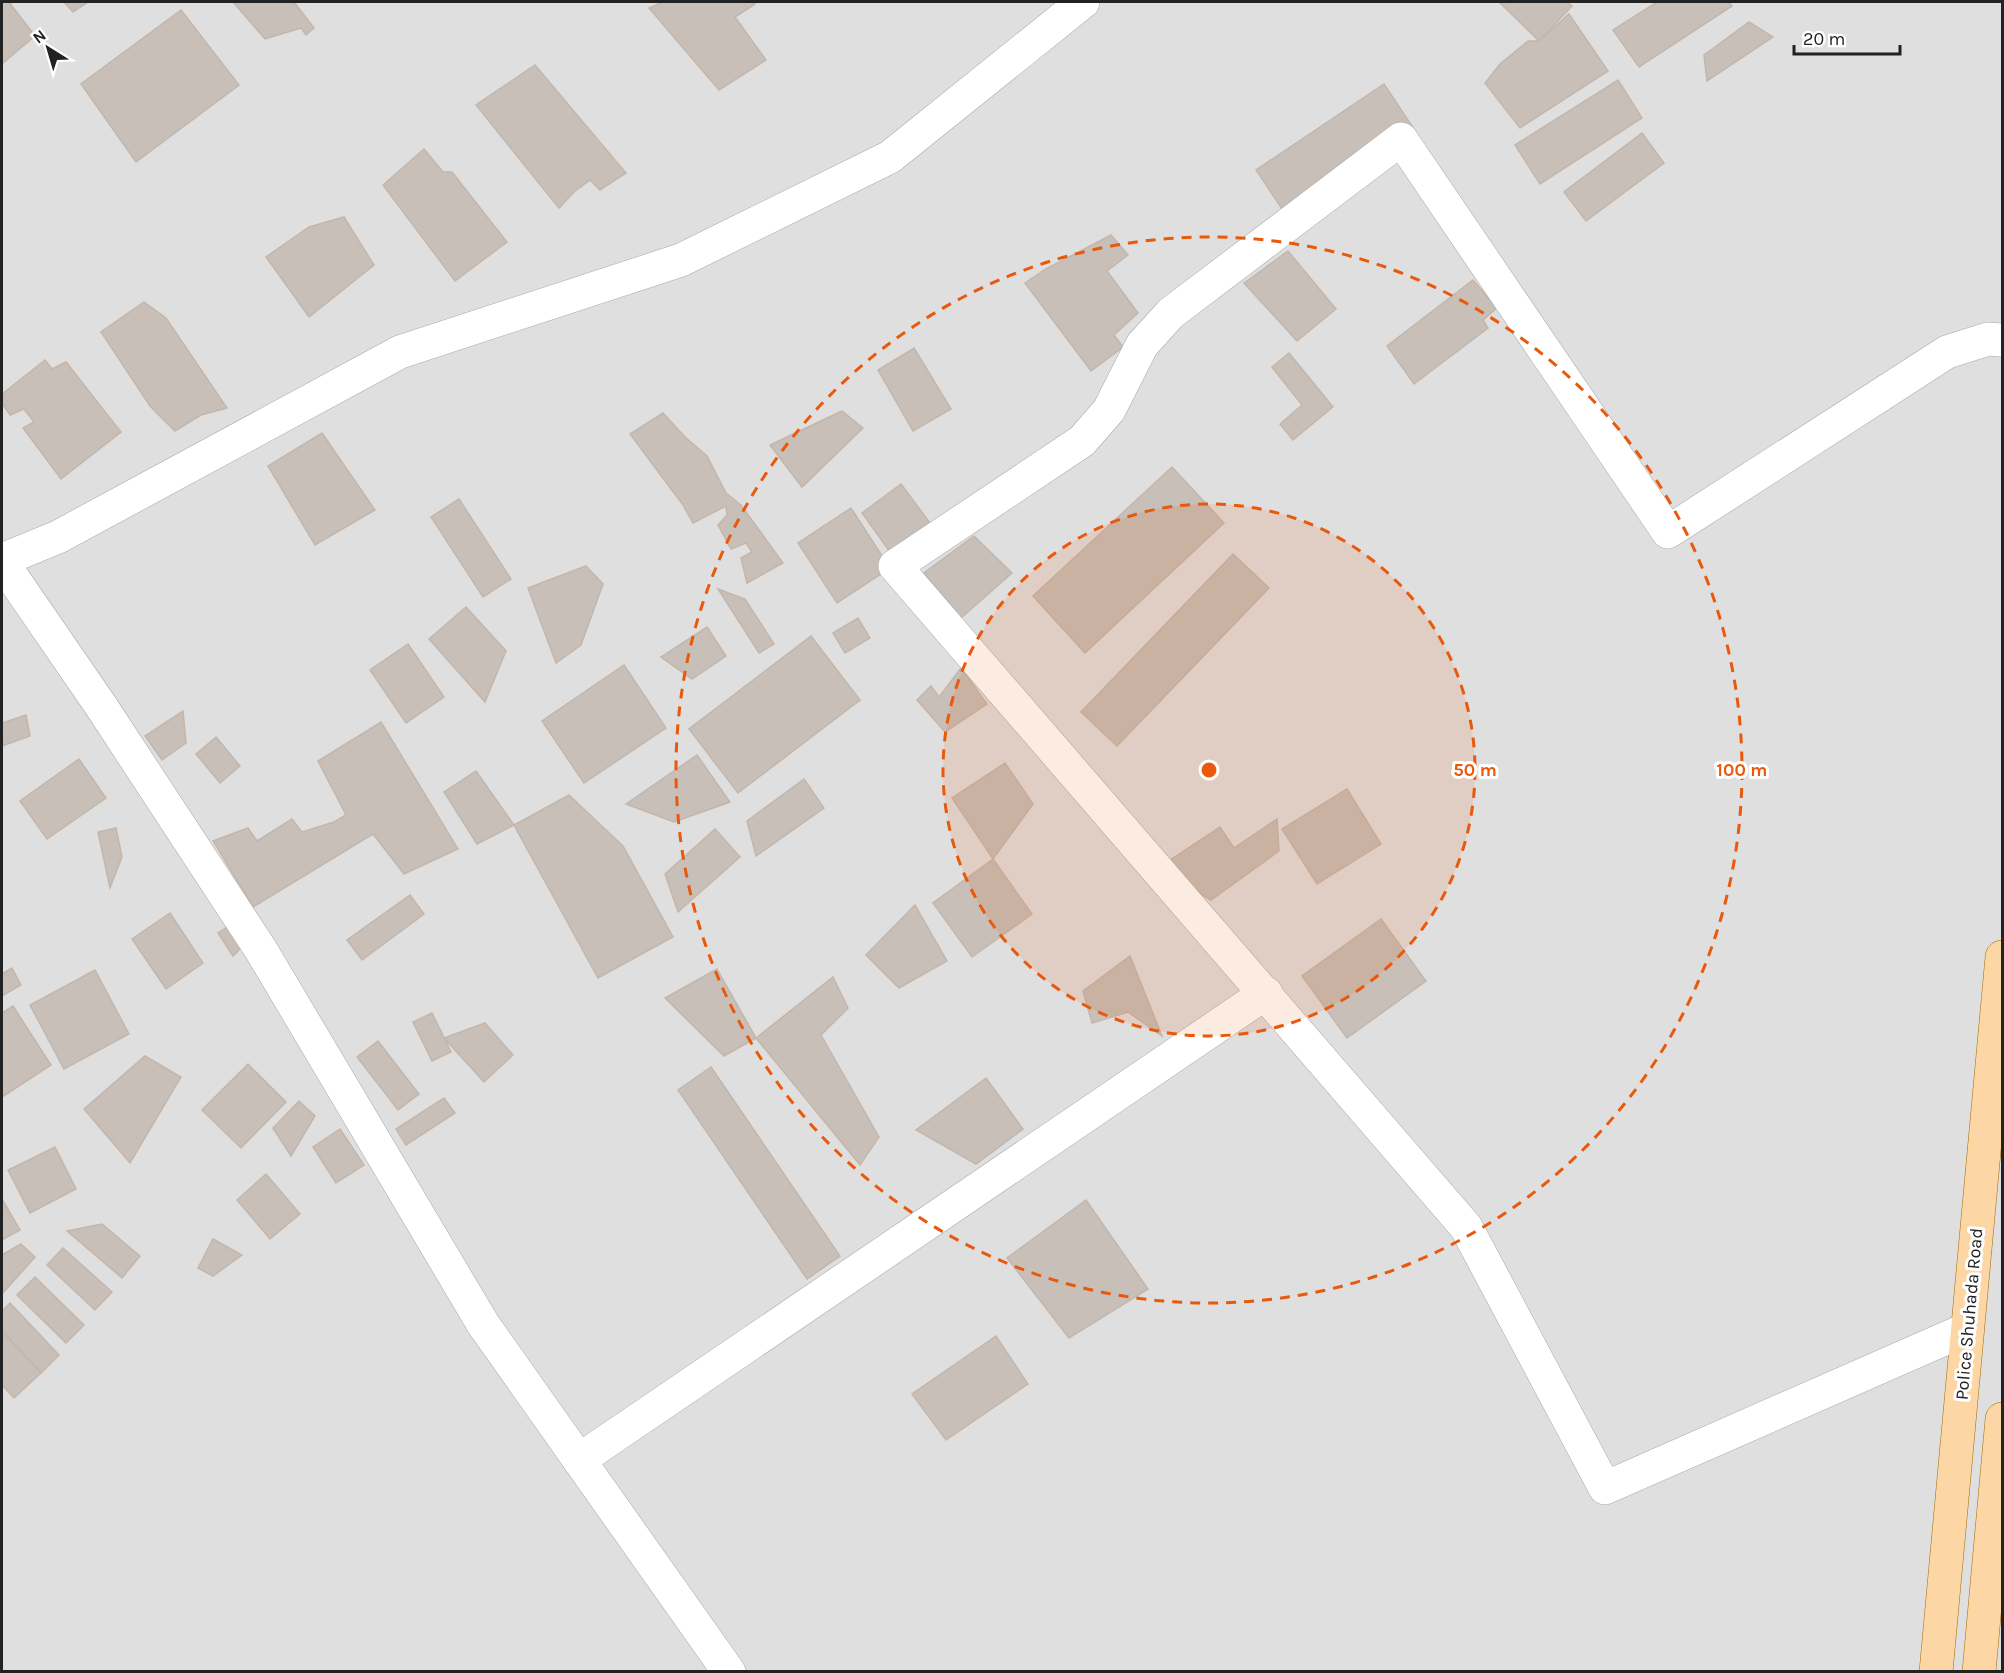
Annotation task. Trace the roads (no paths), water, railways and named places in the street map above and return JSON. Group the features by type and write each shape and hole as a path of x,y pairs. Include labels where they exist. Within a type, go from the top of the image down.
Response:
{"main road":[{"name":"Police Shuhada Road","path":"1936,1671 2002,957"},
{"path":"1979,1671 1999,1498 2002,1419"}],"street":[{"path":"729,1671 483,1324 261,950 101,706 2,561 58,537 400,352 681,260 890,156 1083,2"},
{"path":"1967,1329 1605,1488 1466,1227 895,566 1082,441 1109,410 1142,345 1171,313 1401,139 1668,532 1947,352 1988,339 2002,340"},
{"path":"579,1460 1266,993"}]}
